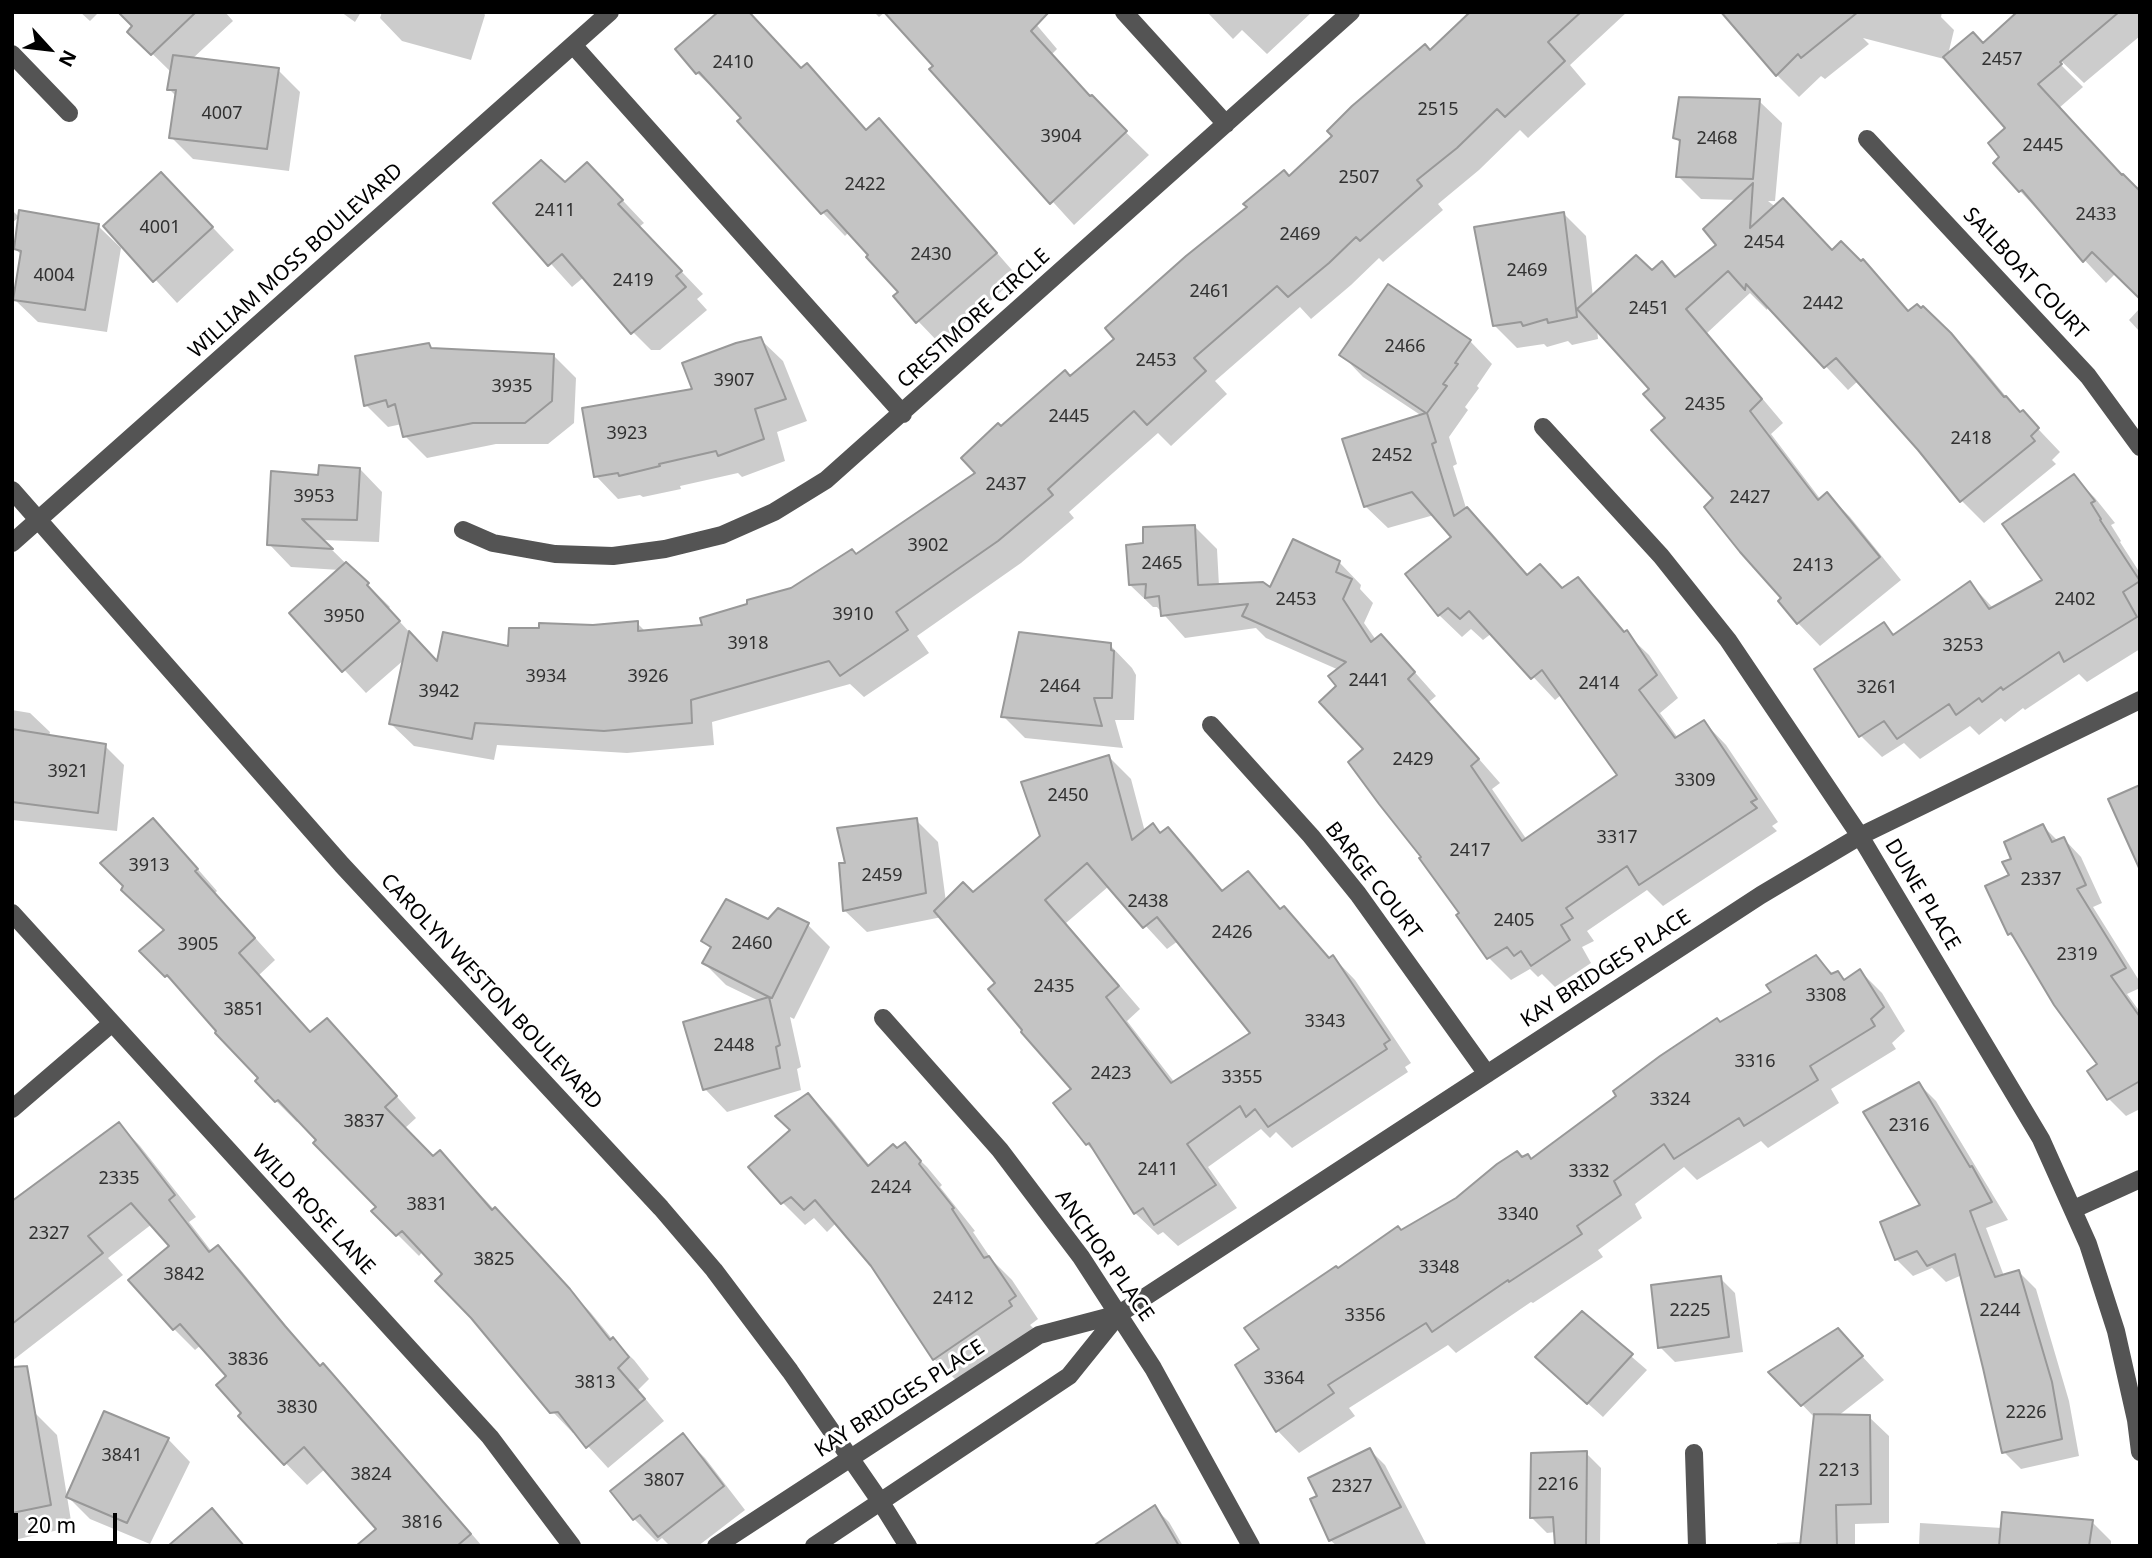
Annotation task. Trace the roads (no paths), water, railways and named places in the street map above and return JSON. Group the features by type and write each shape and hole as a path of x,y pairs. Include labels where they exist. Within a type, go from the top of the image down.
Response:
{"street":[{"name":"WILLIAM MOSS BOULEVARD","path":"12,543 610,12"},
{"path":"1124,12 1226,124"},
{"name":"CRESTMORE CIRCLE","path":"573,45 902,414 1351,12"},
{"path":"12,54 69,113"},
{"name":"SAILBOAT COURT","path":"1867,139 2088,376 2140,447"},
{"path":"463,530 493,543 543,552 613,556 665,550 722,535 774,512 827,480 902,414"},
{"name":"DUNE PLACE","path":"1543,426 1661,556 1728,640 1860,836 2041,1139 2088,1244 2116,1331 2136,1420 2140,1452"},
{"name":"CAROLYN WESTON BOULEVARD","path":"12,490 342,865 661,1208 721,1280 790,1371 908,1546"},
{"name":"KAY BRIDGES PLACE","path":"814,1546 1069,1376 1119,1314 1761,895 1860,836 2140,700"},
{"name":"BARGE COURT","path":"1211,725 1311,836 1358,894 1487,1074"},
{"name":"WILD ROSE LANE","path":"12,913 490,1437 572,1546"},
{"name":"ANCHOR PLACE","path":"883,1018 1000,1150 1081,1257 1153,1368 1251,1546"},
{"path":"12,1110 111,1024"},
{"path":"2074,1209 2140,1179"},
{"name":"KAY BRIDGES PLACE","path":"716,1546 1039,1335 1119,1314"},
{"path":"1694,1453 1697,1546"}]}
